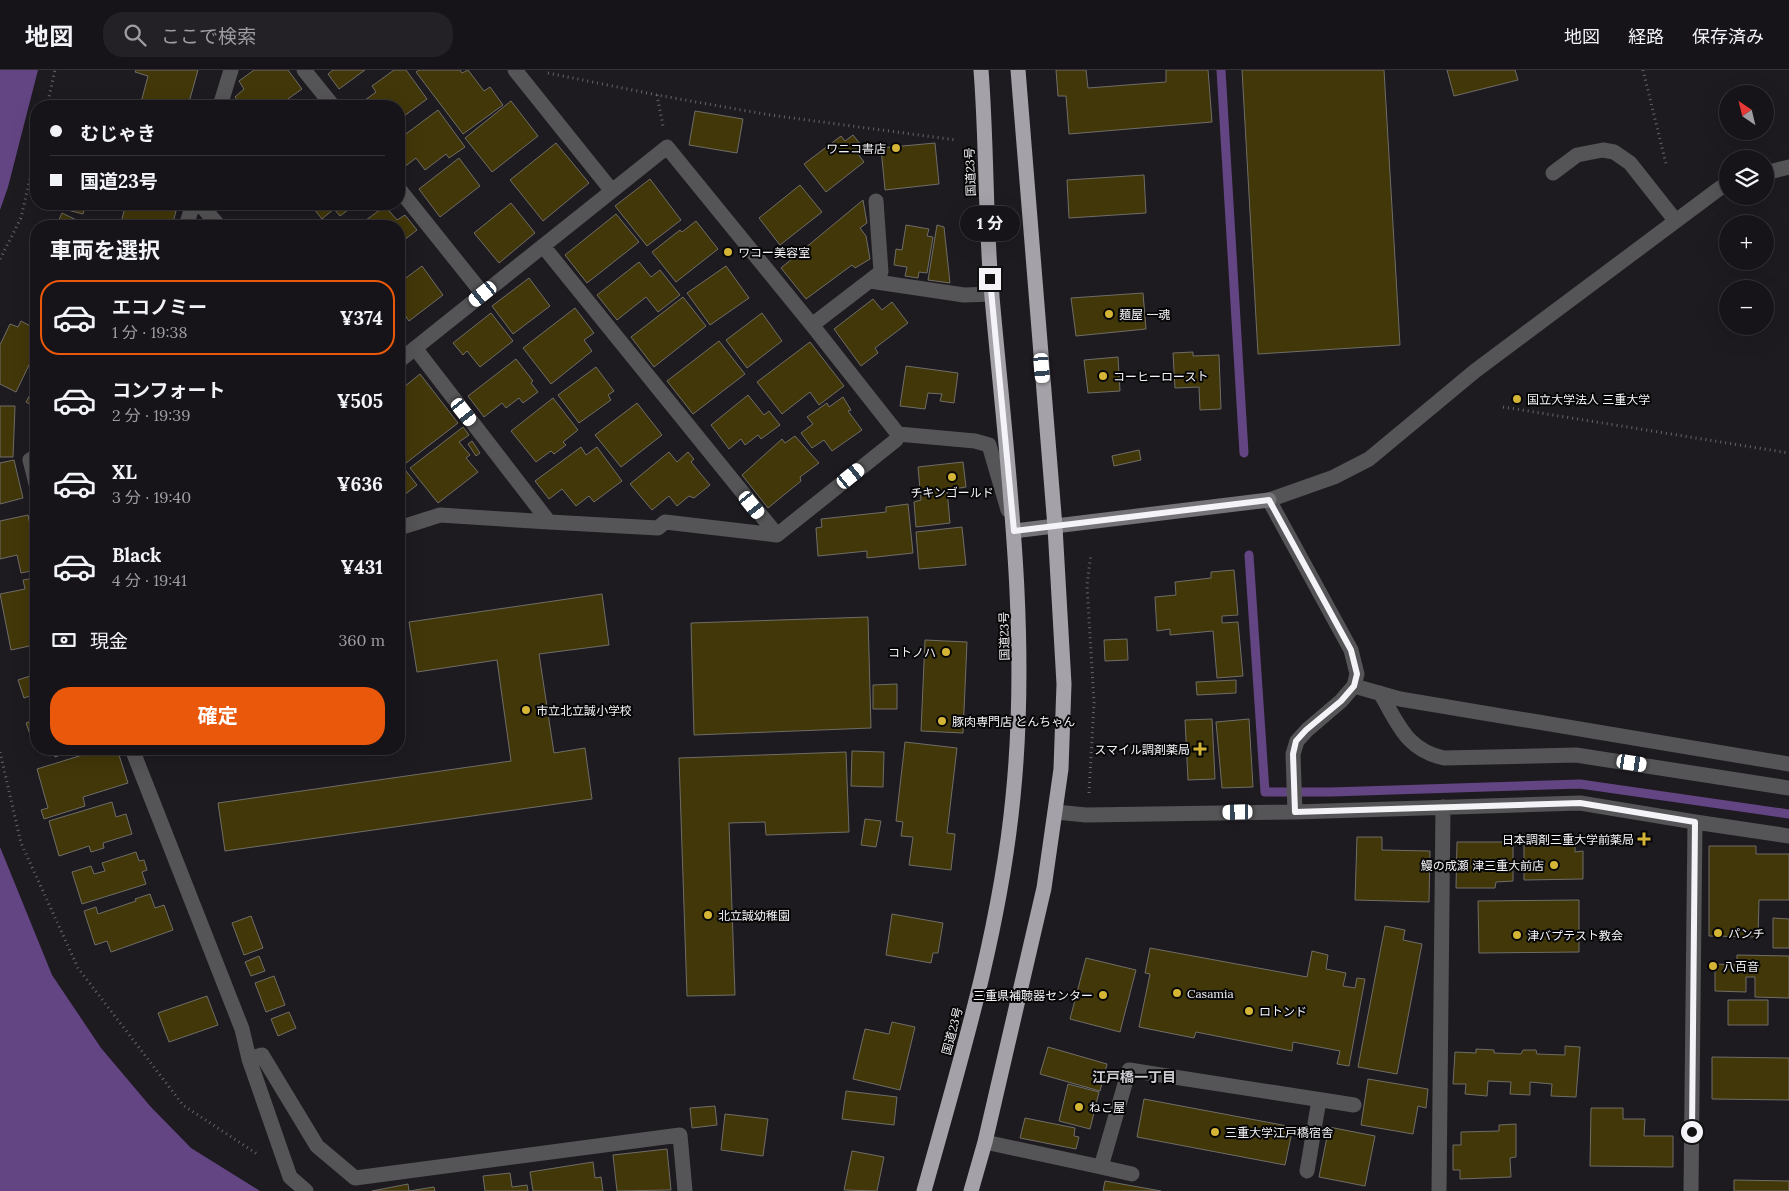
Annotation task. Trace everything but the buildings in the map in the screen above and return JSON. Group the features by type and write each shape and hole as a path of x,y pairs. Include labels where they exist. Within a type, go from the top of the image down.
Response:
{"highway":[{"name":"国道23号","path":"924,1191 992,935 1013,799 1018,717 1020,646 1014,531 987,234 984,112 980,70"},
{"path":"970,1191 985,1142 1044,888 1061,769 1064,684 1055,527 1018,70"}],"street":[{"path":"222,100 231,70"},
{"path":"304,70 328,100"},
{"path":"515,70 612,191"},
{"path":"405,356 667,147 898,434 975,441 989,445 1014,531 1269,500 1334,477 1369,459 1475,371 1719,189"},
{"path":"1553,173 1577,155 1602,150 1614,152 1630,163 1675,220"},
{"path":"1774,171 1789,167"},
{"path":"405,196 483,294"},
{"path":"812,325 881,272 876,201"},
{"path":"205,210 214,220"},
{"path":"543,246 777,535"},
{"path":"870,281 964,295 992,294"},
{"path":"414,348 549,522"},
{"path":"405,526 440,515 658,528 664,522 777,535 896,440 898,434"},
{"path":"1269,500 1351,650 1357,674 1354,686 1341,701 1306,730 1296,741 1293,754 1295,812"},
{"path":"1354,686 1400,699 1789,764"},
{"path":"1380,692 1410,742 1430,756 1444,758 1576,755 1789,788"},
{"path":"134,755 242,1029 249,1059 290,1177 306,1191"},
{"path":"1056,812 1086,815 1295,812 1580,803 1789,836"},
{"path":"1439,1191 1443,807"},
{"path":"1691,1191 1695,822"},
{"path":"249,1059 262,1055 317,1146 355,1178 680,1135 685,1191"},
{"path":"1101,1167 1129,1070 1354,1105"},
{"path":"1307,1171 1319,1100"},
{"path":"985,1142 1132,1174"}],"path":[{"path":"48,100 55,70"},
{"path":"1643,70 1666,164"},
{"path":"544,72 770,115 956,140"},
{"path":"657,95 667,147"},
{"path":"0,259 21,218 30,178"},
{"path":"1503,407 1789,453"},
{"path":"1088,801 1094,703 1087,585 1091,554"},
{"path":"0,752 21,843 78,968 183,1105 257,1155"}],"shaded area":[{"path":"0,70 38,70 8,187 0,210"},
{"path":"0,847 52,975 101,1048 150,1106 191,1148 260,1191 0,1191"}],"waterway":[{"path":"1221,70 1244,453"},
{"path":"1249,555 1265,792 1331,792 1580,784 1789,814"}],"place":[{"name":"ワニコ書店","path":"896,148"},
{"name":"ワコー美容室","path":"728,252"},
{"name":"麺屋 一魂","path":"1109,314"},
{"name":"コーヒーロースト","path":"1103,376"},
{"name":"国立大学法人 三重大学","path":"1517,399"},
{"name":"チキンゴールド","path":"952,477"},
{"name":"コトノハ","path":"946,652"},
{"name":"市立北立誠小学校","path":"526,710"},
{"name":"豚肉専門店 とんちゃん","path":"942,721"},
{"name":"スマイル調剤薬局","path":"1200,749"},
{"name":"日本調剤三重大学前薬局","path":"1644,839"},
{"name":"鰻の成瀬 津三重大前店","path":"1554,865"},
{"name":"北立誠幼稚園","path":"708,915"},
{"name":"パンチ","path":"1718,933"},
{"name":"津バプテスト教会","path":"1517,935"},
{"name":"八百音","path":"1713,966"},
{"name":"Casamia","path":"1177,993"},
{"name":"三重県補聴器センター","path":"1103,995"},
{"name":"ロトンド","path":"1249,1011"},
{"name":"ねこ屋","path":"1079,1107"},
{"name":"三重大学江戸橋宿舎","path":"1215,1132"}],"district":[{"name":"江戸橋一丁目","path":"1134,1077"}],"route":[{"path":"990,279 1014,531 1269,500 1351,650 1357,674 1354,686 1341,701 1306,730 1296,741 1293,754 1295,812 1580,803 1695,822 1692,1132"}]}
